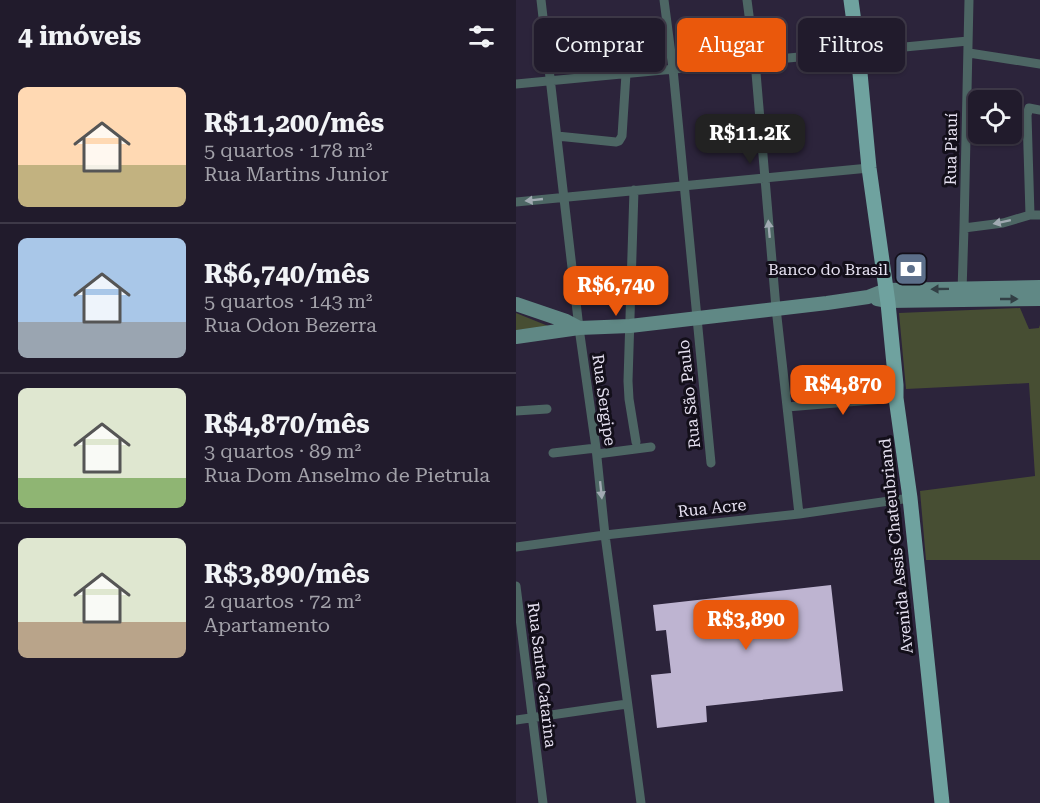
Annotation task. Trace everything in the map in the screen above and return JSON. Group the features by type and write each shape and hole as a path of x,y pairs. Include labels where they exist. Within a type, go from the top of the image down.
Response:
{"main road":[{"name":"Avenida Assis Chateubriand","path":"851,0 853,18"},
{"name":"Avenida Assis Chateubriand","path":"860,72 869,168 897,385 896,398 910,498 942,803"},
{"path":"516,336 579,328 630,326 887,295 962,294 1040,287"},
{"path":"962,294 1040,299"},
{"path":"516,304 566,321 579,328"}],"street":[{"name":"Rua Sergipe","path":"541,0 579,328 597,451 605,535 641,803"},
{"name":"Rua São Paulo","path":"664,0 673,69 711,463"},
{"path":"747,0 749,18"},
{"name":"Rua Piauí","path":"962,294 969,0"},
{"path":"905,47 968,41"},
{"path":"969,53 1040,64"},
{"path":"516,84 677,69"},
{"path":"755,72 776,308 799,514"},
{"path":"557,136 619,141 622,136 626,74"},
{"path":"964,228 1003,223 1035,215 1027,115 1029,108 1040,110"},
{"path":"516,202 869,168"},
{"path":"634,190 629,390 636,442"},
{"path":"787,407 896,398"},
{"path":"516,411 547,408"},
{"path":"553,453 651,447"},
{"name":"Rua Acre","path":"516,547 799,514 910,498"},
{"name":"Rua Santa Catarina","path":"516,586 543,803"},
{"path":"516,720 627,704"}],"green space":[{"path":"1020,308 1029,329 1039,328 1040,325 1040,560 926,560 920,491 1035,476 1029,383 906,389 899,313"},
{"path":"516,313 553,328 516,330"}],"building":[{"path":"831,585 843,691 706,706 707,722 657,728 651,675 671,673 666,630 656,631 653,605"}],"place":[{"name":"Banco do Brasil","path":"911,269"}]}
